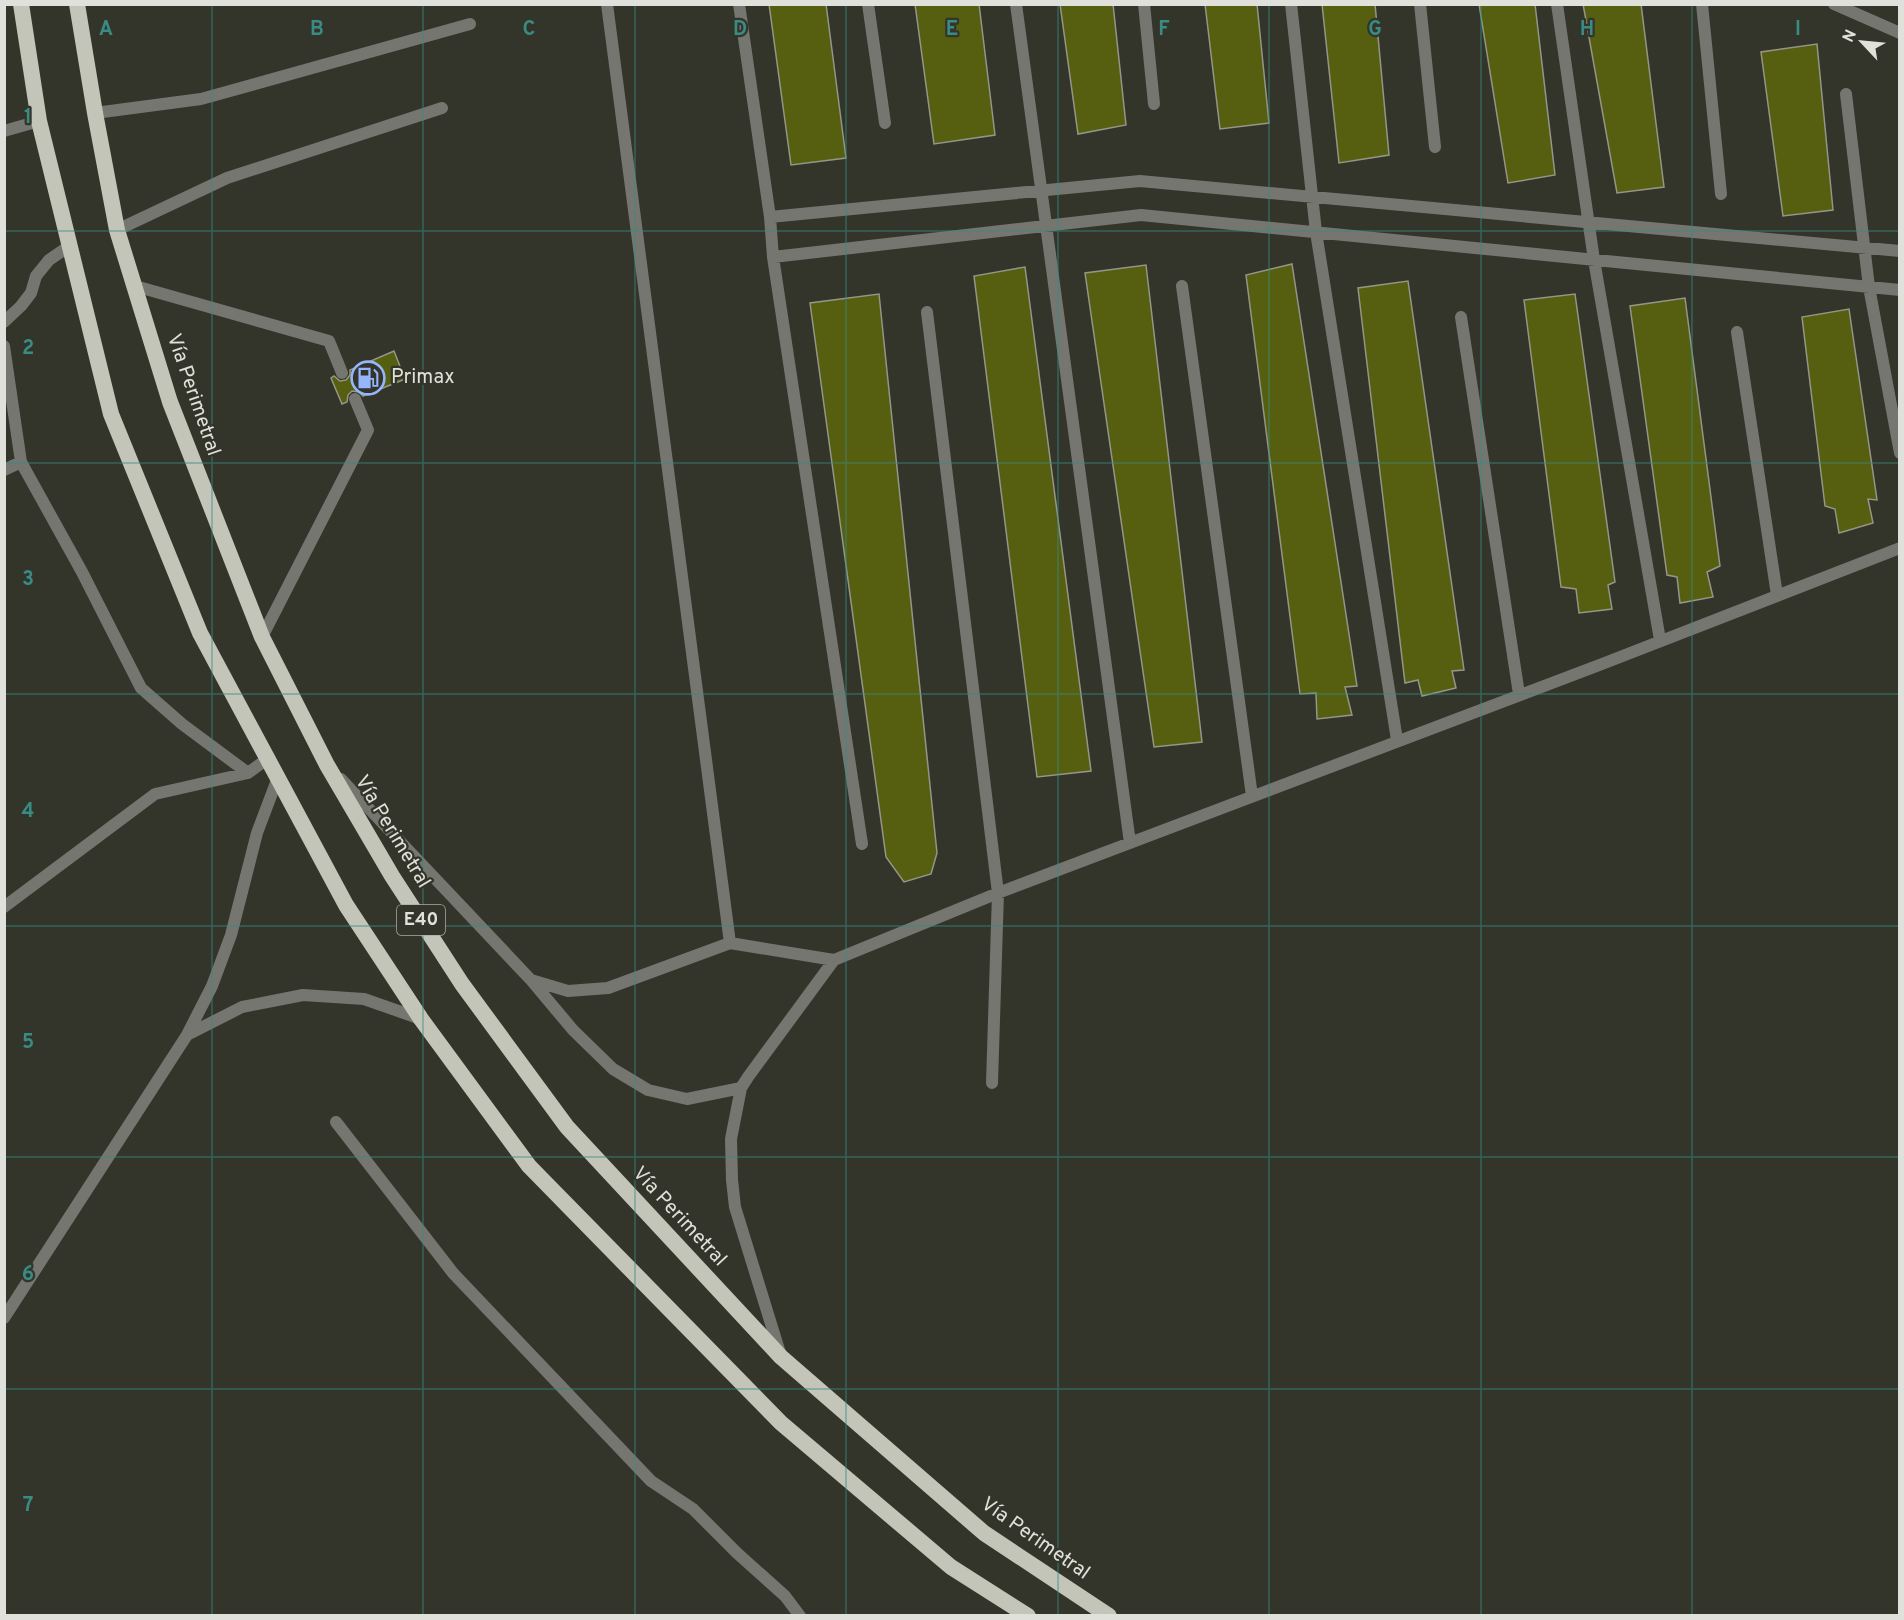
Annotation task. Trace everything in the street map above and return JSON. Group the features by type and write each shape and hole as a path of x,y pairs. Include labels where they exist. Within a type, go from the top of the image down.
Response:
{"highway":[{"name":"E40","path":"21,4 39,122 111,414 200,633 346,905 421,1019 529,1166 781,1423 951,1567 1028,1616"},
{"name":"Vía Perimetral","path":"77,4 117,230 170,402 262,637 327,765 392,876 462,984 567,1127 781,1357 984,1533 1109,1616"}],"lane":[{"path":"607,4 730,943"},
{"path":"739,4 770,217 773,257 862,844"},
{"path":"868,4 885,123"},
{"path":"1016,4 1131,843"},
{"path":"1144,4 1154,104"},
{"path":"1291,4 1316,232 1397,740"},
{"path":"1420,4 1435,147"},
{"path":"1557,4 1594,260 1660,640"},
{"path":"1702,4 1721,194"},
{"path":"1834,4 1899,33"},
{"path":"95,113 201,99 470,24"},
{"path":"1846,94 1869,287 1899,453"},
{"path":"117,230 228,178 442,108"},
{"path":"4,131 39,122"},
{"path":"770,217 1140,181 1899,251"},
{"path":"773,257 1141,215 1899,290"},
{"path":"4,322 31,293 36,276 49,260 68,247"},
{"path":"135,286 329,341 342,373"},
{"path":"1182,286 1252,796"},
{"path":"927,312 999,893 992,1083"},
{"path":"1461,317 1519,694"},
{"path":"1737,332 1777,595"},
{"path":"4,346 21,462 82,572 141,688 182,724 248,773"},
{"path":"262,637 368,430 355,399"},
{"path":"4,470 21,462"},
{"path":"781,1357 735,1207 731,1139 741,1088 786,1023 834,960 999,893 1602,664 1899,548"},
{"path":"4,907 155,794 248,773 267,759"},
{"path":"327,765 531,980 573,1030 613,1069 648,1090 687,1099 741,1088"},
{"path":"4,1318 187,1035 212,986 231,935 257,833 277,780"},
{"path":"531,980 568,991 608,988 730,943 834,960"},
{"path":"187,1035 242,1007 303,995 364,999 421,1019"},
{"path":"336,1122 461,1281 651,1481 693,1509 785,1596 800,1616"}],"building":[{"path":"769,4 826,4 846,158 791,165"},
{"path":"915,4 979,4 995,135 934,144"},
{"path":"1060,4 1113,4 1126,125 1078,134"},
{"path":"1205,4 1257,4 1269,123 1220,129"},
{"path":"1322,4 1375,4 1389,155 1339,163"},
{"path":"1479,4 1535,4 1555,175 1508,183"},
{"path":"1583,4 1641,4 1664,187 1617,193"},
{"path":"1817,44 1833,210 1783,216 1761,52"},
{"path":"1292,264 1357,686 1345,687 1352,715 1317,719 1316,693 1300,694 1246,275"},
{"path":"1146,265 1202,742 1154,747 1085,273"},
{"path":"1025,267 1091,771 1037,777 974,276"},
{"path":"1408,281 1464,670 1452,671 1456,688 1422,696 1418,680 1405,683 1358,288"},
{"path":"879,294 937,853 931,874 904,882 886,857 810,303"},
{"path":"1575,294 1615,582 1608,585 1612,609 1579,613 1576,589 1561,587 1524,300"},
{"path":"1685,298 1720,566 1707,572 1713,597 1680,603 1677,577 1667,575 1630,306"},
{"path":"1849,309 1877,500 1868,499 1873,523 1839,533 1835,509 1825,506 1802,317"},
{"name":"Primax","path":"394,351 405,379 363,396 359,392 352,391 348,395 347,402 342,404 331,378 334,376 340,381 346,380 350,375 350,370"}],"place":[{"name":"Primax","path":"368,378"}]}
